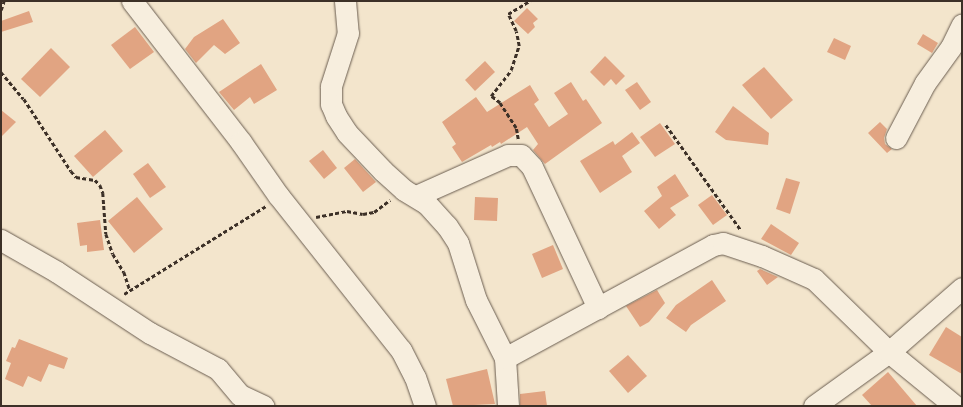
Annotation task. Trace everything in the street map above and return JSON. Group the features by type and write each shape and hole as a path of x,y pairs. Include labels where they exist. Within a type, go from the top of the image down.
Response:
{"street":[{"path":"132,1 241,142 278,195 401,350 415,377 425,406"},
{"path":"345,1 348,33 331,86 332,104 347,133 447,226 458,244 476,300 505,358 508,406"},
{"path":"896,138 925,83 951,47 962,24"},
{"path":"410,193 508,155 520,155 532,167 598,308"},
{"path":"1,240 57,272 150,333 218,369 240,395 264,406"},
{"path":"505,358 713,245 729,244 814,279 889,352 955,406"},
{"path":"814,406 889,352 962,288"}],"path":[{"path":"1,10 4,1"},
{"path":"520,155 516,128 500,103 491,96 511,70 519,46 516,31 508,14 530,1"},
{"path":"1,72 24,99 76,177 95,180 100,185 103,193 106,234 113,254 124,272 130,290"},
{"path":"666,125 746,236"},
{"path":"301,224 321,214 347,211 363,214 374,212 410,193"},
{"path":"108,304 268,205 278,195"}],"building":[{"path":"527,8 538,19 533,23 535,27 528,34 514,21"},
{"path":"29,11 33,22 1,32 1,21"},
{"path":"223,19 240,43 225,54 214,45 196,63 185,49 194,37"},
{"path":"135,27 154,52 130,69 111,45"},
{"path":"923,34 938,43 932,53 917,44"},
{"path":"834,38 851,46 845,60 827,52"},
{"path":"51,48 70,67 40,97 21,79"},
{"path":"605,56 625,76 616,85 611,79 604,86 590,72"},
{"path":"485,61 495,72 475,91 465,80"},
{"path":"261,64 277,90 254,104 250,97 234,110 219,92"},
{"path":"764,67 793,100 771,119 742,85"},
{"path":"571,82 583,101 586,99 602,123 545,164 533,150 538,144 527,127 501,144 500,142 492,147 491,145 462,162 452,147 456,144 442,122 476,97 487,112 530,85 539,100 534,104 549,127 568,114 554,93"},
{"path":"637,82 651,102 640,110 625,90"},
{"path":"733,106 769,133 768,145 726,140 715,132"},
{"path":"1,110 16,122 1,137"},
{"path":"880,122 887,129 884,138 885,144 892,149 887,153 868,133"},
{"path":"660,123 675,144 655,157 640,137"},
{"path":"105,130 123,151 93,177 74,156"},
{"path":"632,132 640,143 622,156 632,172 600,193 580,161 613,141 615,145"},
{"path":"323,150 337,168 324,179 309,161"},
{"path":"355,159 376,182 363,192 344,168"},
{"path":"148,163 166,187 150,198 133,174"},
{"path":"675,174 689,196 670,208 676,215 659,229 644,211 662,196 657,187"},
{"path":"786,178 800,182 790,214 776,209"},
{"path":"712,195 727,215 713,225 698,205"},
{"path":"137,197 163,229 134,253 108,221"},
{"path":"475,197 498,198 497,221 474,220"},
{"path":"100,220 104,250 87,252 87,245 80,246 77,223"},
{"path":"771,224 799,243 791,255 761,239"},
{"path":"553,245 563,269 542,278 532,254"},
{"path":"760,269 778,277 767,285 757,271"},
{"path":"712,280 726,301 691,325 686,332 666,318 676,305"},
{"path":"657,290 665,303 649,322 640,327 626,306"},
{"path":"946,327 962,337 962,374 929,355"},
{"path":"19,339 68,358 64,369 49,364 41,382 28,376 23,387 5,379 11,363 6,361 12,347 15,348"},
{"path":"628,355 647,376 628,393 609,371"},
{"path":"487,369 495,404 453,406 446,379"},
{"path":"888,372 917,406 872,406 862,395"},
{"path":"545,391 547,406 520,406 520,394"}]}
